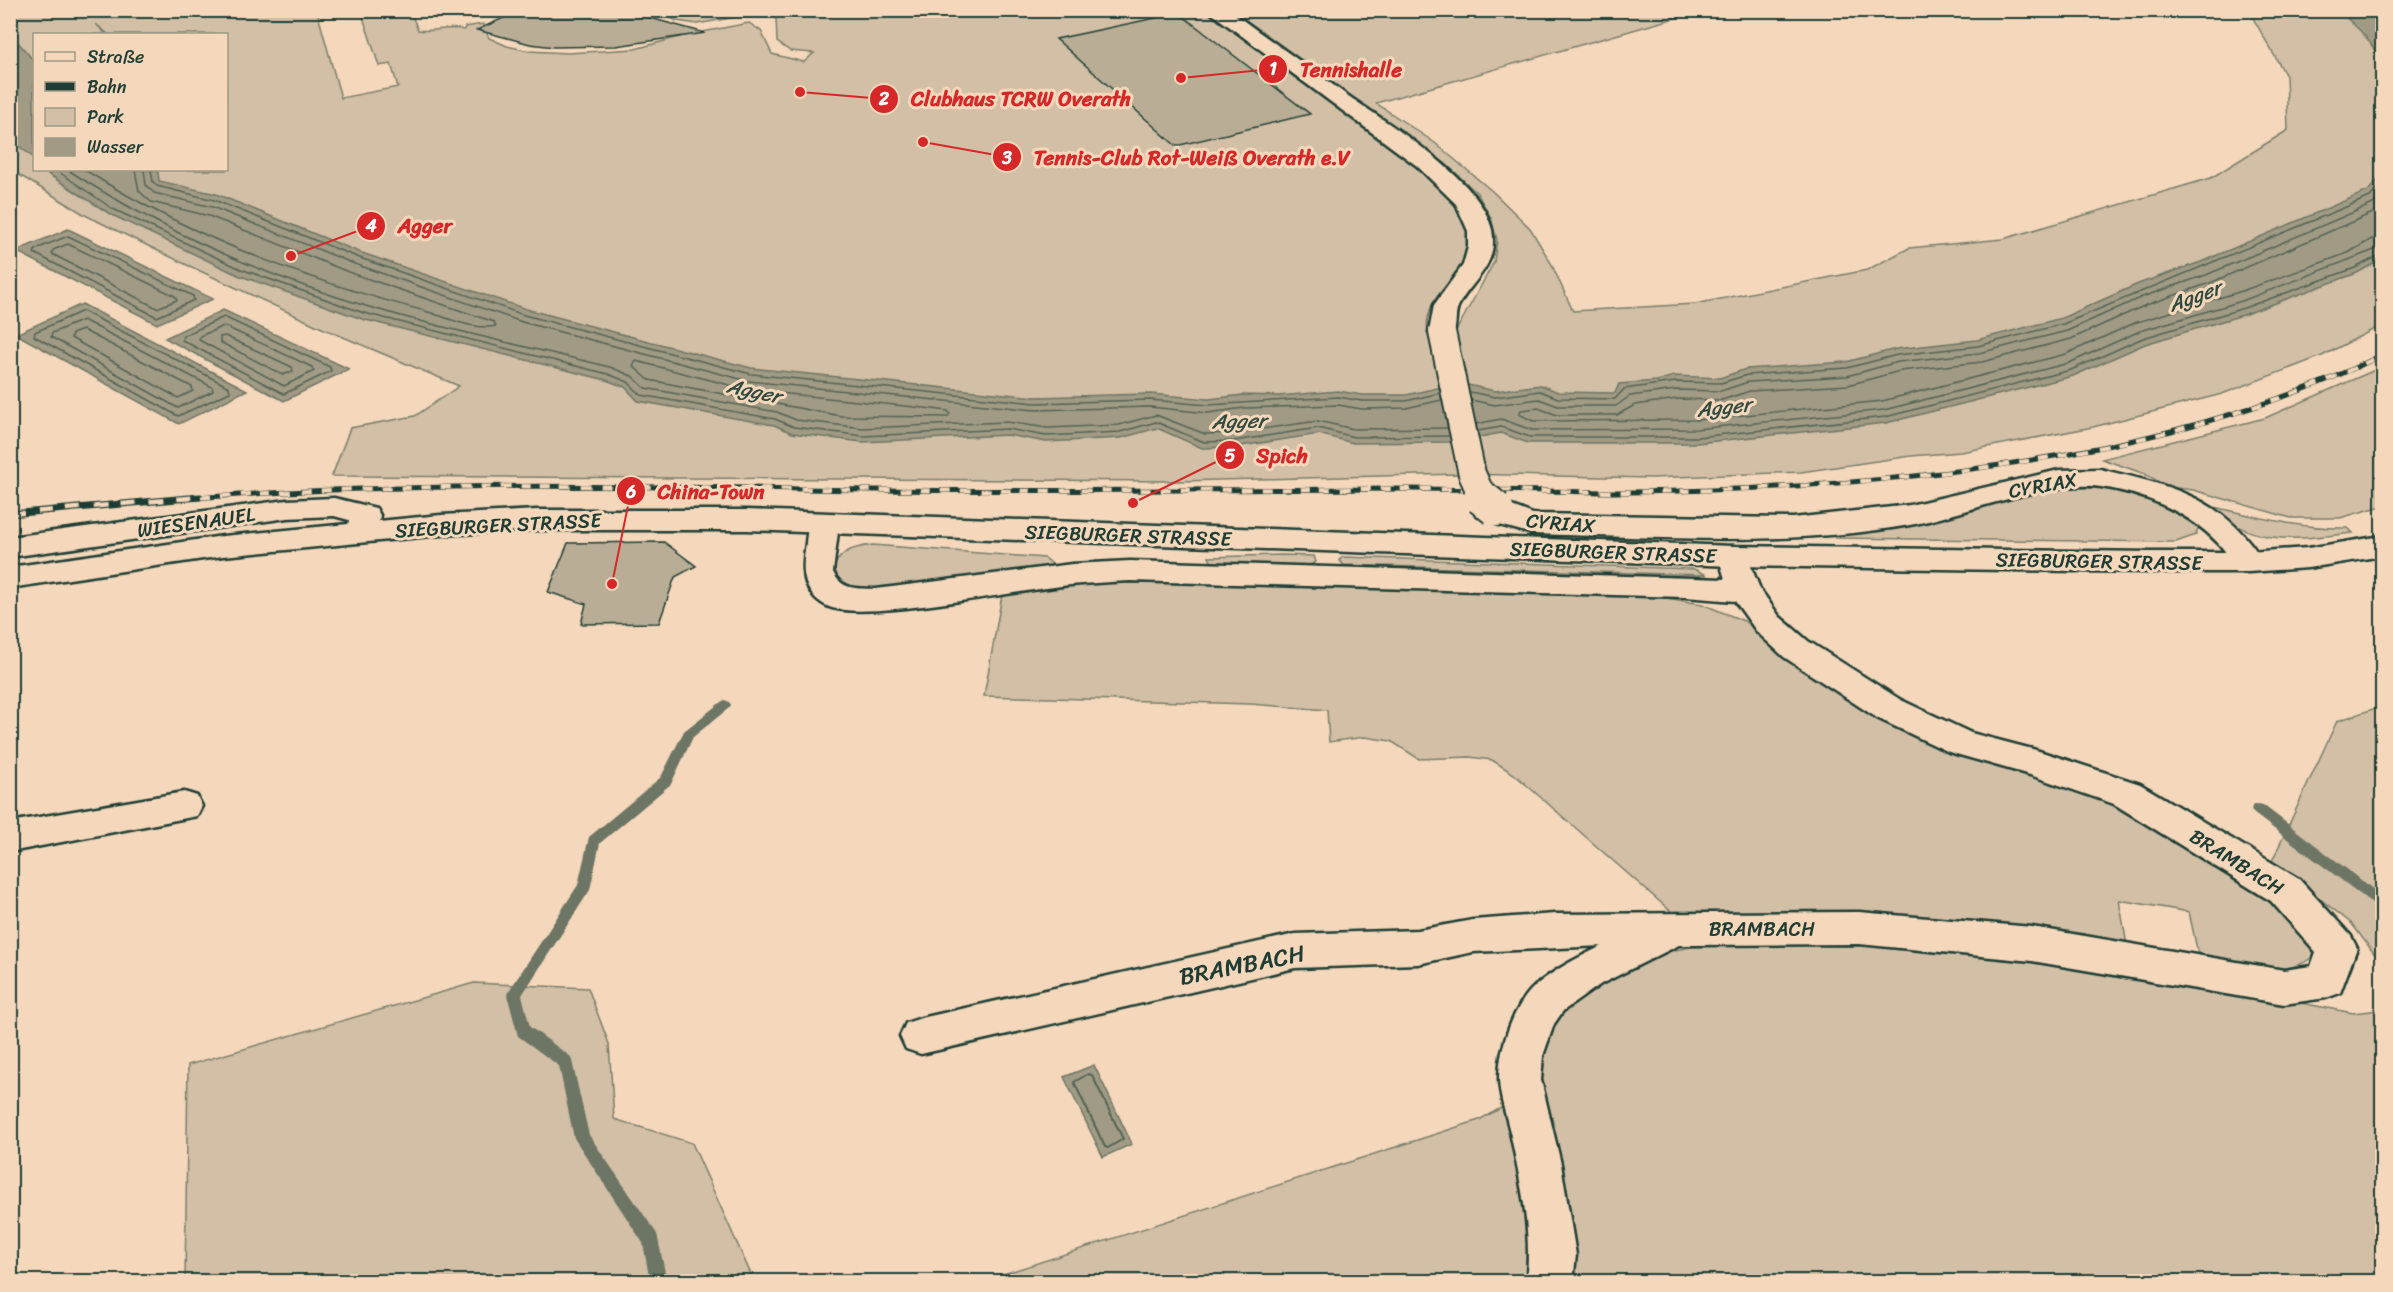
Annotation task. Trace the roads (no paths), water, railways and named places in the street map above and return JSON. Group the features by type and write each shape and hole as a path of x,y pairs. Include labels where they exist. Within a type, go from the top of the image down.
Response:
{"street":[{"name":"CYRIAX","path":"1216,10 1354,112 1425,161 1457,188 1472,207 1482,242 1479,256 1464,283 1443,307 1442,332 1472,474 1481,497 1507,517 1544,524 1674,528 1792,528 1910,515 2059,479 2100,478 2162,493 2194,510 2229,536 2248,562"},
{"name":"WIESENAUEL","path":"10,547 287,509 334,507 365,515 362,532"},
{"name":"SIEGBURGER STRASSE","path":"10,578 223,546 362,532 537,520 747,520 1732,556 2248,562 2308,558 2382,546"},
{"path":"824,524 817,572 823,585 838,598 876,600 1072,574 1130,571 1674,586 1745,591"},
{"name":"BRAMBACH","path":"921,1036 1295,951 1418,947 1473,936 1555,930 1859,928 2009,942 2284,987 2326,981 2337,948 2285,890 2127,794 2036,763 1961,743 1889,709 1796,649 1768,624 1745,591 1732,556"},
{"path":"10,837 184,807"},
{"name":"BRAMBACH","path":"1551,1268 1539,1164 1521,1080 1521,1056 1536,1016 1549,999 1587,972 1675,929"}],"water":[{"path":"2338,11 2382,11 2382,67 2375,50 2364,36"},
{"path":"11,34 33,60 33,157 11,140"},
{"path":"51,171 156,171 159,181 216,194 359,252 526,309 751,368 1035,397 1150,394 1209,399 1243,395 1278,396 1338,391 1362,395 1406,395 1442,387 1468,385 1495,391 1541,385 1558,392 1615,393 1619,384 1657,381 1674,376 1720,378 1746,369 1846,362 1896,349 1977,340 2062,318 2138,284 2201,262 2368,191 2382,175 2382,259 2357,273 2246,314 2145,344 2073,376 1886,423 1697,443 1528,443 1501,433 1453,442 1353,443 1319,434 1234,447 1202,448 1157,428 1121,438 1046,442 1008,435 862,442 792,433 774,425 638,401 625,387 606,380 362,319 238,275 110,214 48,174"},
{"path":"68,229 213,299 157,324 16,251"},
{"path":"82,304 247,390 179,424 16,334"},
{"path":"223,310 349,369 284,401 165,338"},
{"path":"1094,1065 1132,1144 1103,1157 1064,1077"}],"waterway":[{"path":"659,1282 651,1240 582,1138 566,1062 523,1031 514,994 585,886 594,841 666,780 688,734 725,705"},
{"path":"2258,809 2382,903"}],"railway":[{"path":"181,499 356,489 532,486 1014,491 1407,489 1631,492 1819,485 1917,476 2015,463 2112,445 2207,422 2297,392 2382,355"},
{"path":"10,514 200,497"}],"place":[{"name":"Tennishalle","path":"1181,78"},
{"name":"Clubhaus TCRW Overath","path":"800,92"},
{"name":"Tennis-Club Rot-Weiß Overath e.V","path":"923,142"},
{"name":"Agger","path":"291,256"},
{"name":"Spich","path":"1133,503"},
{"name":"China-Town","path":"612,584"}]}
